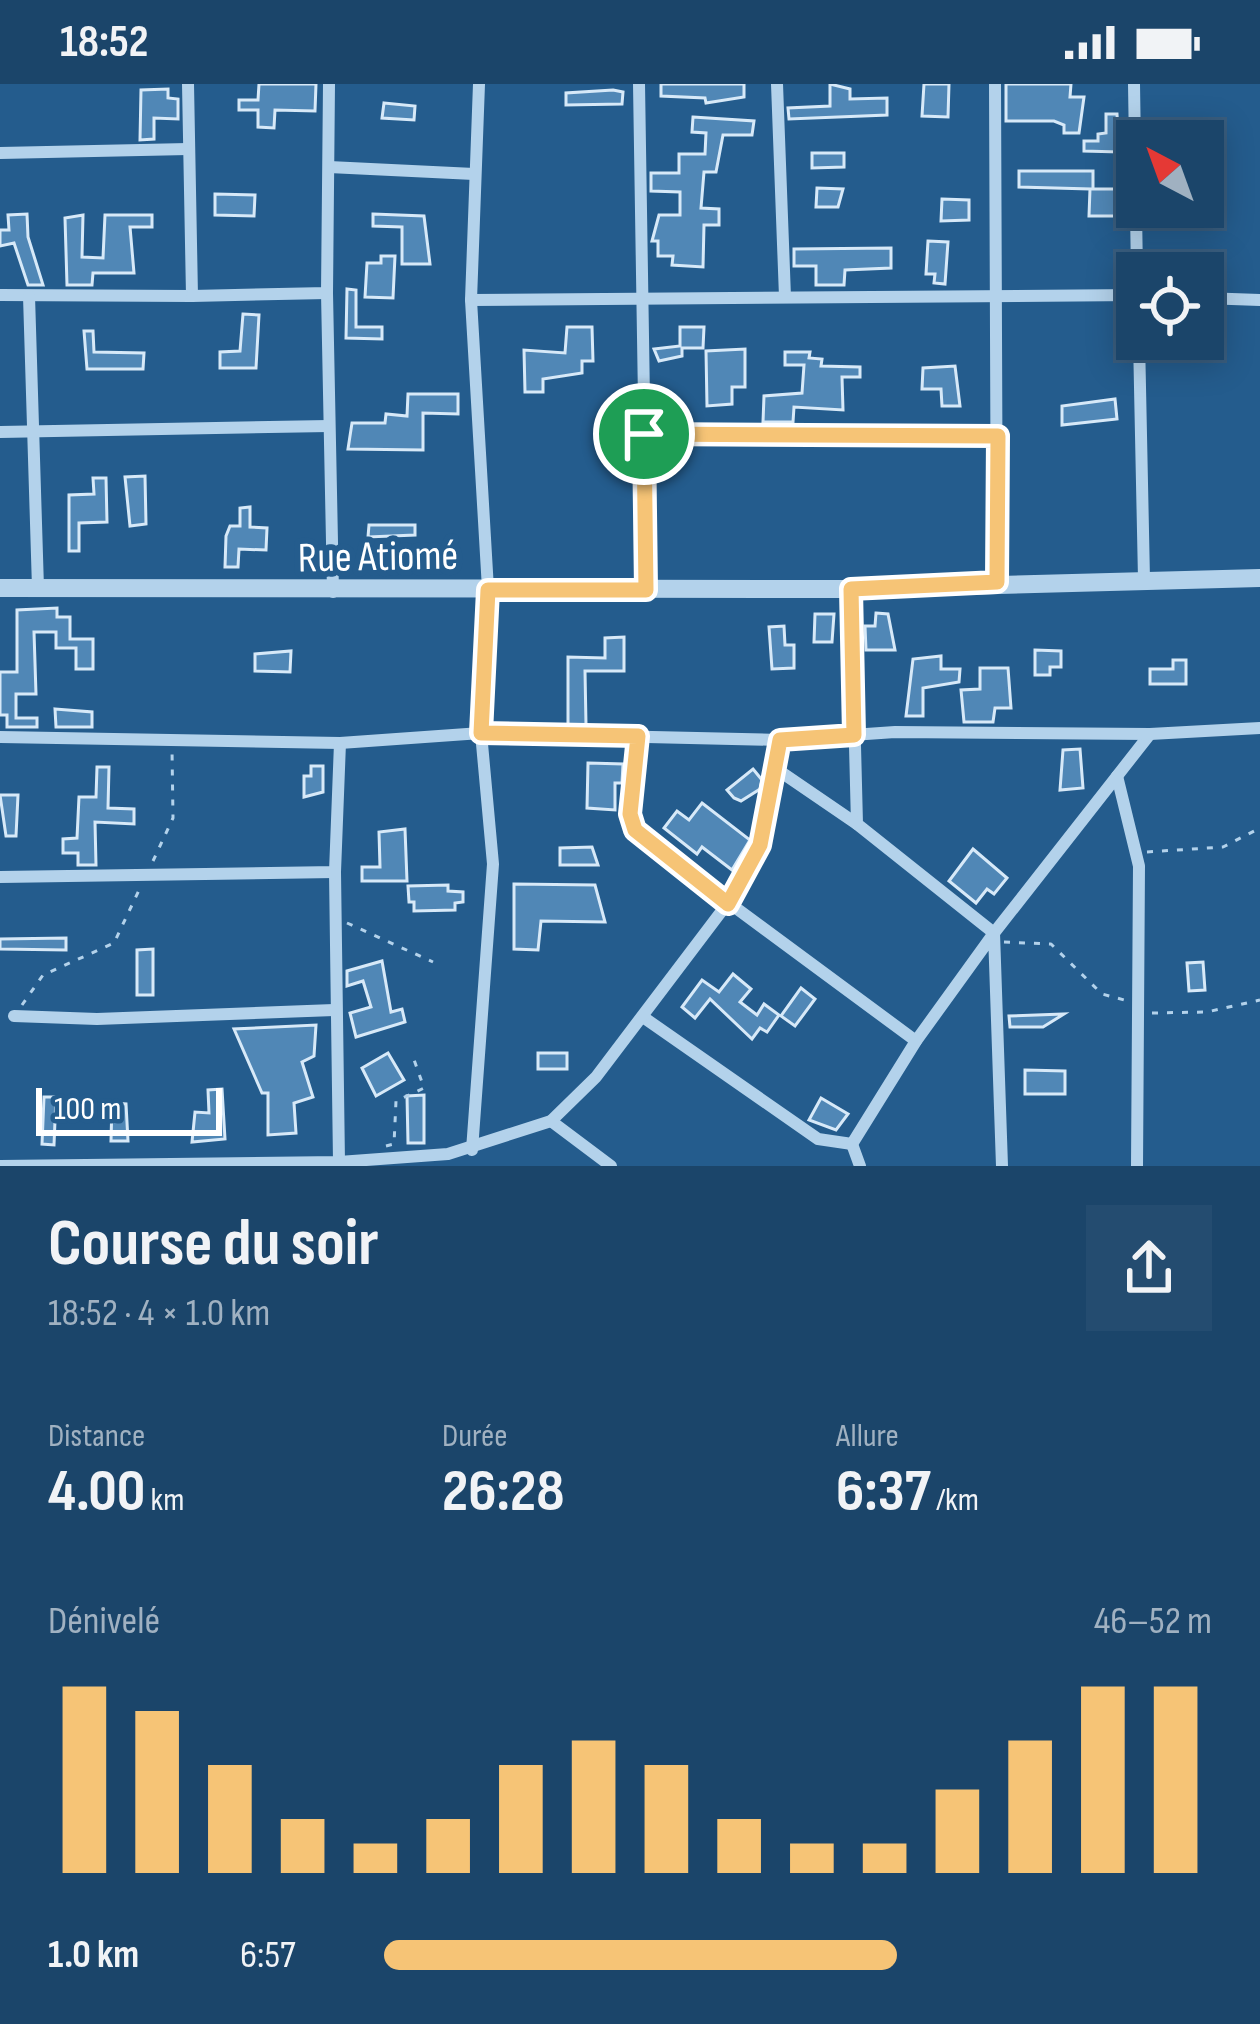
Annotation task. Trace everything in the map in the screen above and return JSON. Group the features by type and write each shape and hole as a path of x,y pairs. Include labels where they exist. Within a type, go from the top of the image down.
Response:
{"street":[{"path":"188,84 192,296"},
{"path":"328,84 333,592"},
{"path":"472,1150 492,915 491,822 481,733 488,590 471,300 479,84"},
{"path":"639,84 646,590"},
{"path":"777,84 785,297"},
{"path":"995,84 997,582"},
{"path":"1134,84 1137,252"},
{"path":"0,153 188,149"},
{"path":"329,167 474,174"},
{"path":"0,295 327,293"},
{"path":"471,300 1116,295"},
{"path":"29,296 38,588"},
{"path":"1224,299 1260,300"},
{"path":"1139,360 1144,579"},
{"path":"0,432 329,426"},
{"path":"644,434 998,436"},
{"name":"Rue Atiomé","path":"0,588 333,592 851,589 1260,578"},
{"path":"851,589 857,824"},
{"path":"0,737 340,743 481,733 780,740 1260,728"},
{"path":"852,1144 916,1041 994,933 1150,734"},
{"path":"638,736 630,814 635,830 916,1041"},
{"path":"0,1166 387,1161 472,1150 550,1121 596,1077 728,904 760,845 778,770 780,740"},
{"path":"339,1162 334,872 340,743"},
{"path":"778,770 857,824 994,933 1002,1166"},
{"path":"1117,776 1138,852 1137,1166"},
{"path":"0,878 334,872"},
{"path":"14,1016 97,1019 334,1010"},
{"path":"644,1017 818,1139 852,1144"},
{"path":"550,1121 611,1166"},
{"path":"852,1144 860,1166"}],"path":[{"path":"14,1016 43,975 113,943 173,818 171,742"},
{"path":"1138,852 1223,847 1260,828"},
{"path":"334,917 433,962"},
{"path":"994,933 1005,943 1052,944 1102,994 1137,1004 1149,1013 1207,1012 1260,1000"},
{"path":"387,1161 386,1146 394,1144 396,1101 424,1088 412,1054"}],"building":[{"path":"259,84 316,84 315,111 275,110 274,128 258,127 258,110 239,110 239,100 258,100"},
{"path":"661,84 744,84 744,97 706,103 705,98 661,96"},
{"path":"830,84 850,89 850,99 887,98 887,115 789,119 788,108 830,106"},
{"path":"924,84 949,84 948,117 922,116"},
{"path":"1006,84 1071,84 1070,97 1084,97 1079,133 1064,133 1064,125 1054,121 1006,121"},
{"path":"168,89 168,98 178,99 178,119 154,118 154,139 140,140 141,90"},
{"path":"623,92 622,104 566,105 566,93"},
{"path":"384,103 415,106 414,120 382,118"},
{"path":"1106,114 1117,114 1116,152 1084,151 1084,141 1098,141 1098,134 1106,133"},
{"path":"693,117 754,121 752,135 723,135 716,172 704,172 701,208 719,209 719,225 704,225 703,267 672,265 673,256 658,256 658,241 652,241 659,215 680,215 680,192 651,191 651,173 679,173 679,154 705,154 706,133 692,132"},
{"path":"812,153 844,153 844,167 812,168"},
{"path":"1019,171 1093,171 1093,189 1116,189 1116,216 1089,216 1090,189 1019,187"},
{"path":"817,188 843,189 838,207 816,207"},
{"path":"215,194 255,195 254,216 215,215"},
{"path":"942,199 969,200 969,220 941,221"},
{"path":"27,214 28,237 43,285 28,285 14,243 0,246 0,230 9,230 8,215"},
{"path":"373,214 424,216 430,264 402,264 402,227 373,226"},
{"path":"83,215 82,257 103,258 105,215 152,215 152,227 130,227 134,273 93,273 92,285 67,285 65,218"},
{"path":"928,241 948,242 945,284 934,283 935,274 926,274"},
{"path":"891,248 891,268 845,270 844,285 816,285 816,266 794,266 794,249"},
{"path":"381,256 395,256 393,298 365,297 367,263 381,263"},
{"path":"347,289 356,290 356,327 382,327 382,339 346,338"},
{"path":"243,314 259,315 256,368 220,368 220,352 240,351"},
{"path":"567,327 592,327 593,361 582,361 582,373 543,379 543,392 525,392 524,350 565,353"},
{"path":"680,327 704,327 703,348 682,348 682,356 659,361 654,349 680,346"},
{"path":"84,331 93,331 94,352 144,353 143,369 87,369"},
{"path":"745,349 745,387 732,387 732,404 707,406 706,351"},
{"path":"785,352 810,352 809,358 822,359 821,366 860,367 860,377 842,377 843,410 794,407 793,422 763,422 764,396 802,393 804,365 785,365"},
{"path":"955,366 960,406 942,406 941,389 922,389 923,368"},
{"path":"408,394 458,394 458,414 423,413 423,450 348,449 352,423 385,423 386,414 407,416"},
{"path":"1115,399 1117,419 1062,425 1062,406"},
{"path":"145,476 146,524 130,526 125,477"},
{"path":"93,478 106,478 107,522 79,523 79,551 69,551 69,495 94,494"},
{"path":"250,507 250,527 267,528 266,550 239,549 238,567 225,567 230,526 240,526 240,508"},
{"path":"369,525 415,525 415,535 368,537"},
{"path":"57,608 57,617 70,617 70,639 93,639 93,669 76,669 76,648 56,648 56,632 34,632 36,694 16,694 16,718 37,718 37,727 7,727 7,715 0,715 0,672 17,672 17,610"},
{"path":"876,613 888,614 895,650 866,650 865,626 875,626"},
{"path":"815,614 834,614 832,642 814,642"},
{"path":"784,626 785,645 794,645 794,668 772,669 769,627"},
{"path":"624,637 624,671 585,671 586,725 568,725 568,657 605,658 605,638"},
{"path":"1035,650 1061,651 1061,667 1050,667 1050,675 1035,675"},
{"path":"291,651 290,672 255,671 255,654"},
{"path":"941,656 941,669 960,669 959,682 923,688 923,716 906,716 913,659"},
{"path":"1173,660 1186,660 1186,684 1150,684 1150,669 1173,669"},
{"path":"980,668 1008,668 1011,708 995,708 993,722 964,722 961,690 980,689"},
{"path":"55,709 92,712 92,727 56,727"},
{"path":"1080,749 1083,788 1060,790 1063,750"},
{"path":"588,763 623,764 622,783 615,783 615,810 587,808"},
{"path":"311,766 323,766 323,792 304,797 304,776 311,776"},
{"path":"97,767 109,767 108,808 134,809 134,824 95,822 96,865 78,865 78,853 63,853 63,839 77,838 79,797 96,797"},
{"path":"753,769 762,780 760,789 741,801 734,798 727,790"},
{"path":"0,795 18,795 16,836 6,836"},
{"path":"702,803 750,840 732,870 702,847 697,854 664,828 677,811 689,820"},
{"path":"405,829 407,881 362,881 362,867 380,867 379,832"},
{"path":"592,847 598,865 560,865 560,848"},
{"path":"973,849 1007,878 994,894 987,889 976,903 949,881"},
{"path":"514,884 595,885 605,922 541,921 538,950 514,949"},
{"path":"448,885 448,891 463,892 463,902 455,903 455,910 414,911 408,886"},
{"path":"66,938 66,950 0,949 0,939"},
{"path":"153,949 153,995 137,995 137,950"},
{"path":"382,961 391,1012 402,1009 405,1022 356,1037 350,1013 371,1007 363,981 347,986 347,971"},
{"path":"1203,962 1205,990 1189,991 1187,963"},
{"path":"733,974 751,989 740,1002 757,1015 764,1004 779,1015 767,1032 760,1028 752,1039 710,999 695,1018 682,1007 702,980 719,992"},
{"path":"801,988 815,999 795,1026 781,1016"},
{"path":"1064,1014 1043,1027 1010,1027 1009,1016"},
{"path":"316,1025 314,1056 302,1062 313,1097 294,1103 296,1133 268,1135 268,1093 262,1093 234,1029"},
{"path":"388,1053 404,1080 376,1096 362,1068"},
{"path":"538,1053 567,1053 567,1069 538,1069"},
{"path":"1025,1070 1065,1071 1065,1094 1025,1094"},
{"path":"222,1089 225,1139 192,1142 195,1112 209,1113 208,1090"},
{"path":"424,1095 424,1143 408,1143 407,1096"},
{"path":"44,1097 56,1097 54,1145 42,1144"},
{"path":"821,1098 848,1114 836,1130 809,1120"},
{"path":"112,1103 126,1104 128,1141 111,1141"}],"route":[{"path":"644,434 998,436 997,582 851,589 854,735 780,740 778,770 760,845 728,904 635,830 630,814 638,736 481,733 488,590 646,590 644,434"}]}
